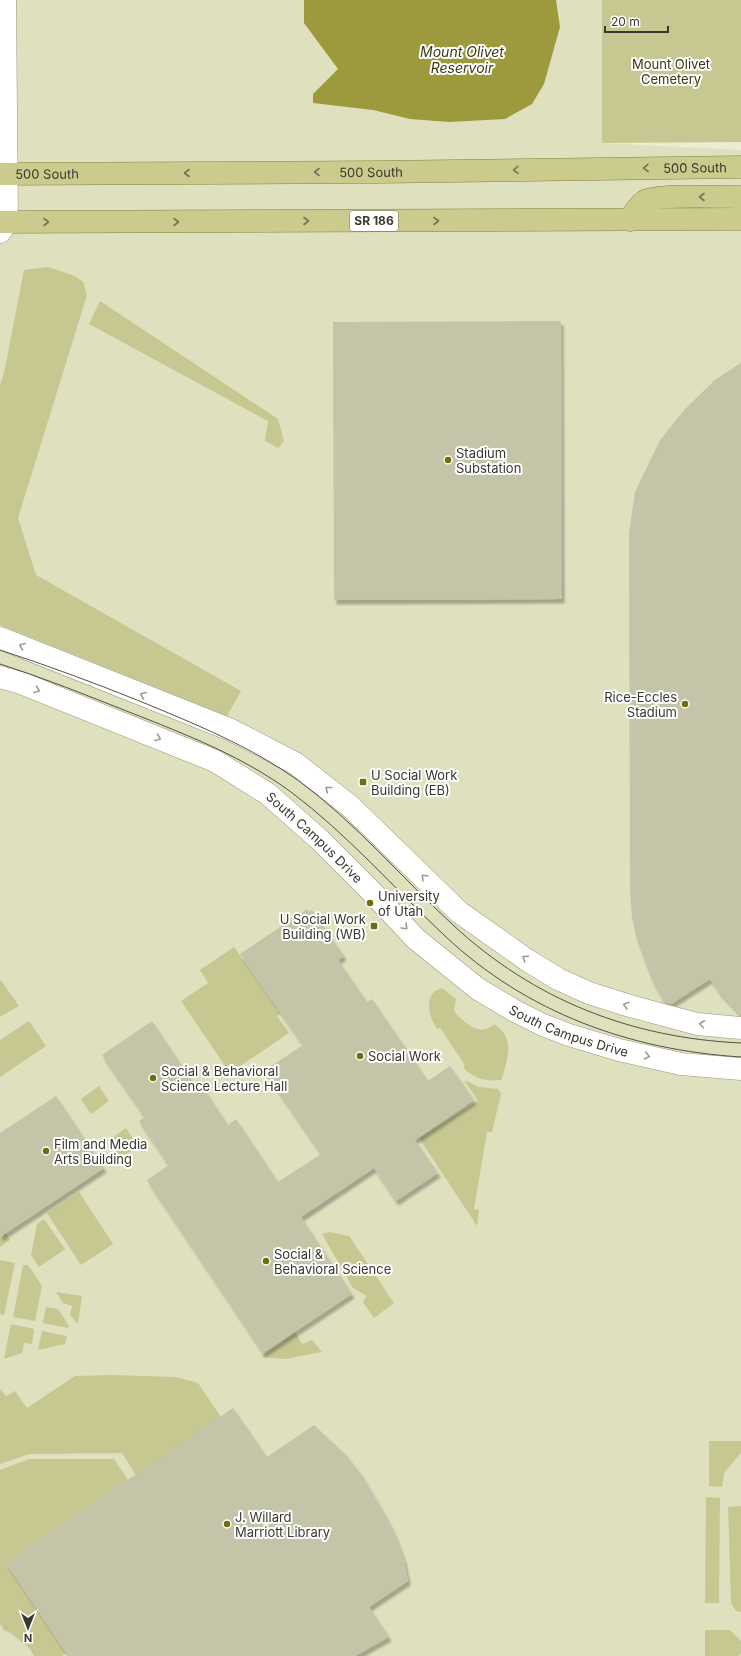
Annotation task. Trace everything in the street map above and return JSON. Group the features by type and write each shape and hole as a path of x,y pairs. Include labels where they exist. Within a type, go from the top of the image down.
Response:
{"main road":[{"name":"500 South","path":"3,174 378,172 741,167"},
{"path":"630,220 635,210 646,200 663,197 741,197"},
{"name":"SR 186","path":"2,226 741,219"}],"street":[{"path":"2,226 5,0"},
{"path":"0,638 231,730 295,763 350,806 459,912 526,960 558,979 589,993 697,1024 741,1028"},
{"name":"South Campus Drive","path":"0,677 215,761 268,794 320,840 416,938 478,989 522,1014 543,1025 569,1035 619,1050 681,1064 741,1069"}],"shaded area":[{"name":"University of Utah","path":"0,0 602,0 602,143 741,150 741,1656 0,1656"}],"green space":[{"name":"Mount Olivet Cemetery","path":"602,0 741,0 741,142 602,143"},
{"path":"48,267 75,276 83,282 87,295 18,518 36,575 241,691 227,716 0,625 0,385 4,373 24,270"},
{"path":"100,301 278,419 284,441 278,448 265,441 268,421 89,324"},
{"path":"234,947 281,1014 277,1016 289,1033 230,1073 181,1001 208,983 200,970"},
{"path":"0,979 19,1006 0,1017"},
{"path":"442,988 456,999 454,1011 467,1024 478,1029 483,1029 489,1028 494,1024 505,1036 508,1042 508,1049 501,1080 485,1080 467,1071 463,1067 465,1065 440,1028 437,1029 431,1018 429,1006 432,995"},
{"path":"29,1021 46,1046 0,1077 0,1040"},
{"path":"464,1080 479,1087 498,1089 501,1094 492,1132 487,1132 474,1209 479,1210 477,1226 419,1138 478,1101"},
{"path":"99,1086 109,1101 91,1114 81,1099"},
{"path":"126,1128 138,1146 121,1158 109,1140"},
{"path":"79,1192 113,1244 81,1265 47,1213"},
{"path":"44,1219 65,1249 39,1267 31,1255 37,1224"},
{"path":"330,1232 349,1236 394,1303 374,1318 363,1302 367,1296 353,1288 322,1234"},
{"path":"6,1233 10,1240 0,1247 0,1237"},
{"path":"0,1260 15,1263 4,1315 0,1314"},
{"path":"23,1265 28,1265 42,1286 35,1321 13,1317"},
{"path":"56,1292 82,1296 78,1324 70,1315 72,1306 63,1303"},
{"path":"46,1307 58,1309 69,1326 68,1328 43,1323"},
{"path":"11,1324 34,1329 32,1344 24,1343 22,1353 4,1359"},
{"path":"42,1331 67,1336 65,1344 38,1350"},
{"path":"295,1332 302,1344 312,1340 322,1352 285,1359 261,1357"},
{"path":"112,1375 175,1377 198,1383 221,1417 136,1475 122,1453 29,1454 0,1464 0,1389 6,1396 15,1391 27,1408 75,1376"},
{"path":"709,1441 741,1441 741,1453 724,1473 722,1487 709,1486"},
{"path":"29,1459 114,1459 128,1480 6,1563 66,1653 62,1656 34,1656 30,1649 12,1634 4,1630 0,1624 0,1470"},
{"path":"706,1497 720,1498 719,1603 705,1603"},
{"path":"741,1506 741,1612 736,1611 731,1603 728,1507"},
{"path":"705,1630 730,1630 741,1641 741,1653 739,1656 705,1656"}],"water":[{"name":"Mount Olivet Reservoir","path":"304,0 556,0 560,27 544,84 532,104 505,119 449,122 410,119 373,110 313,103 313,94 338,69 304,23"}],"building":[{"name":"Stadium Substation","path":"561,321 562,599 334,600 333,322"},
{"name":"Rice-Eccles Stadium","path":"741,363 741,1015 719,992 710,979 671,1004 664,1002 651,978 637,940 632,917 630,892 629,533 635,492 660,440 685,409 716,379"},
{"path":"307,909 309,912 312,910 344,956 338,960 367,1002 372,999 428,1081 450,1066 474,1100 415,1140 438,1173 396,1201 374,1168 301,1217 352,1294 263,1353 147,1180 169,1165 139,1121 145,1117 102,1055 152,1021 194,1084 198,1080 228,1125 236,1119 278,1182 321,1154 264,1071 303,1045 240,954"},
{"name":"Film and Media Arts Building","path":"56,1096 104,1168 0,1237 0,1133"},
{"name":"J. Willard Marriott Library","path":"233,1408 267,1457 314,1425 347,1456 363,1477 395,1535 404,1560 408,1581 369,1607 389,1637 355,1656 68,1656 6,1563"}],"tram line":[{"path":"0,650 86,680 179,717 241,746 280,768 320,797 340,814 434,907 484,951 517,974 551,994 586,1010 623,1023 661,1033 700,1040 741,1043"},
{"path":"0,664 65,687 192,737 253,767 291,792 332,825 426,918 477,963 510,986 545,1006 582,1023 620,1036 659,1046 700,1053 741,1057"}],"place":[{"name":"Stadium Substation","path":"448,460"},
{"name":"Rice-Eccles Stadium","path":"685,704"},
{"name":"U Social Work Building (EB)","path":"363,782"},
{"name":"University of Utah","path":"370,903"},
{"name":"U Social Work Building (WB)","path":"374,926"},
{"name":"Social Work","path":"360,1056"},
{"name":"Social & Behavioral Science Lecture Hall","path":"153,1078"},
{"name":"Film and Media Arts Building","path":"46,1151"},
{"name":"Social & Behavioral Science","path":"266,1261"},
{"name":"J. Willard Marriott Library","path":"227,1524"}]}
